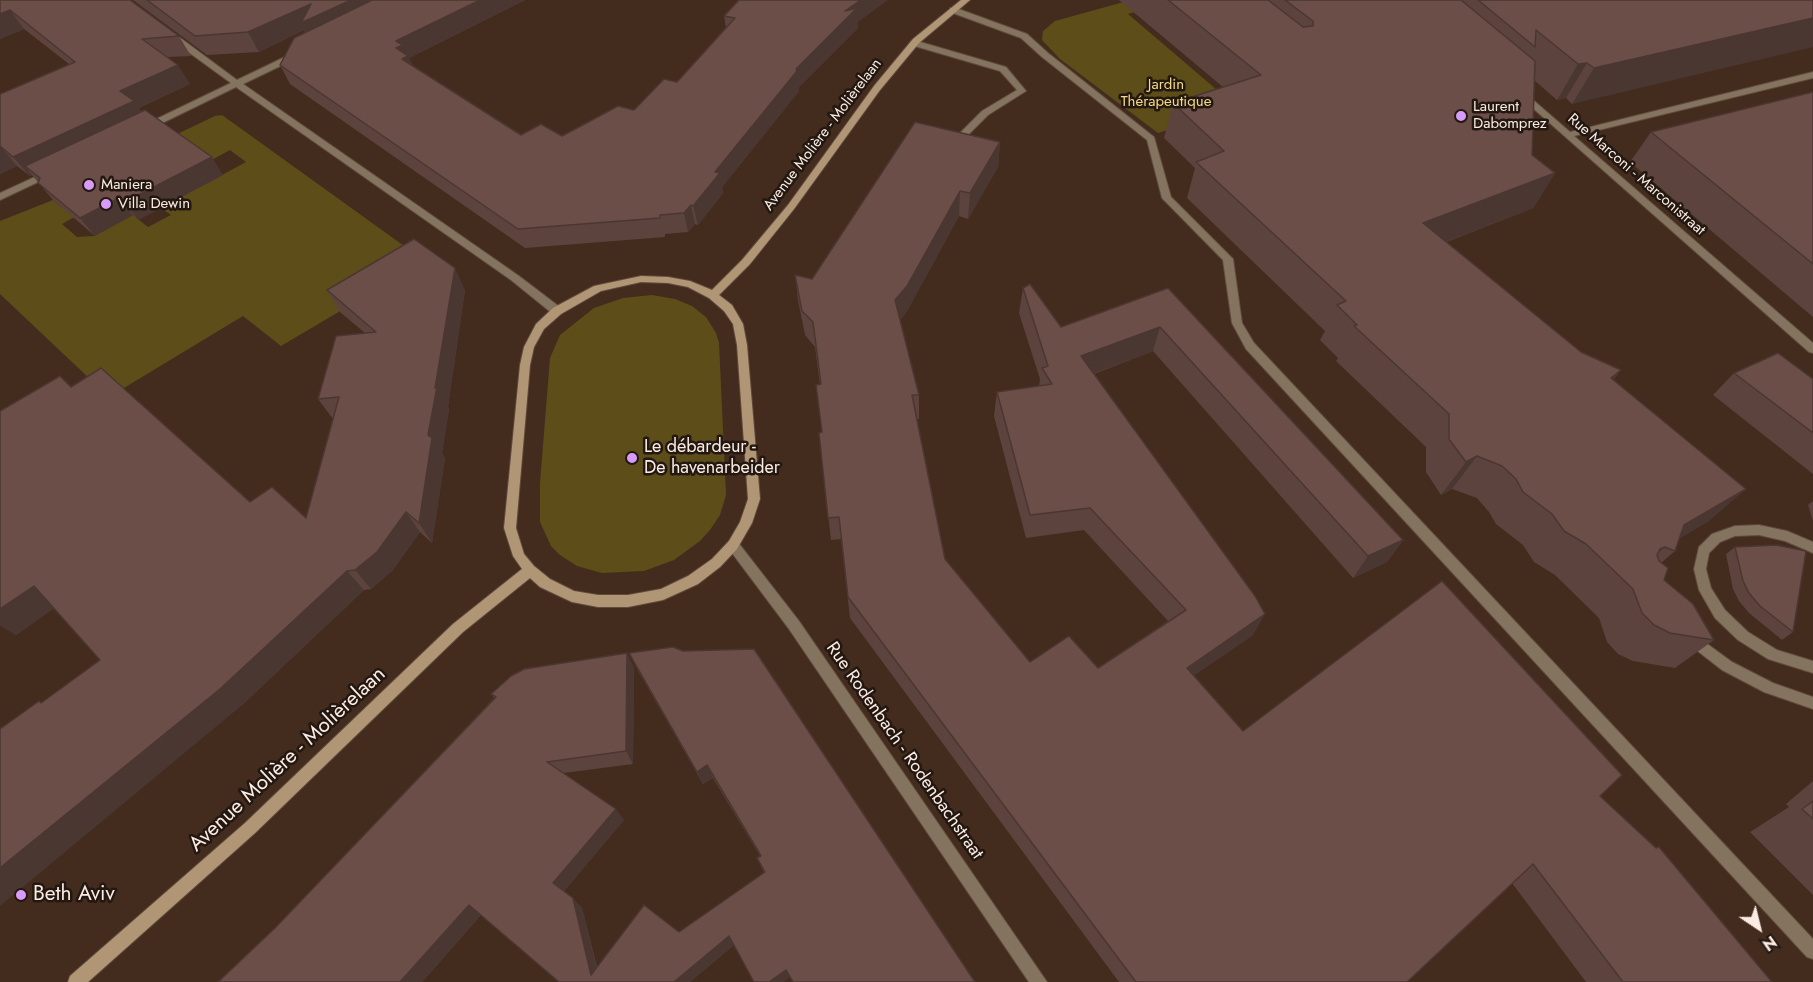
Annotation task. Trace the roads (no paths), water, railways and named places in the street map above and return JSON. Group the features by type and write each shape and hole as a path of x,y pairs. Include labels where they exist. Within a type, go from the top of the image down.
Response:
{"street":[{"name":"Avenue Molière - Molièrelaan","path":"713,295 746,262 791,207 877,88 914,43 966,0"},
{"path":"953,10 1024,36 1045,56 1151,139 1167,198 1228,259 1237,323 1250,346 1813,951"},
{"path":"161,27 237,84 515,278 557,310"},
{"path":"914,43 1004,69 1022,91 985,112 960,138"},
{"path":"137,132 308,50"},
{"path":"1568,135 1813,75"},
{"name":"Rue Marconi - Marconistraat","path":"1516,90 1813,349"},
{"path":"0,197 63,167"},
{"path":"641,279 690,284 713,295 728,308 738,324 742,345 754,499 746,524 733,545 716,563 693,580 663,594 628,601 598,601 572,596 545,583 519,556 510,528 516,453 529,347 540,327 557,310 598,288 641,279"},
{"path":"1813,548 1787,536 1759,530 1735,531 1716,538 1703,551 1700,569 1705,590 1720,614 1743,636 1773,655 1813,667"},
{"name":"Rue Rodenbach - Rodenbachstraat","path":"733,545 800,635 1039,982"},
{"name":"Avenue Molière - Molièrelaan","path":"76,982 250,828 458,628 530,570"},
{"path":"1681,629 1727,666 1769,688 1813,703"}],"place":[{"name":"Laurent Dabomprez","path":"1461,116"},
{"name":"Maniera","path":"89,185"},
{"name":"Villa Dewin","path":"106,204"},
{"name":"Le débardeur - De havenarbeider","path":"632,458"},
{"name":"Beth Aviv","path":"21,895"}],"park label":[{"name":"Jardin Thérapeutique","path":"1166,94"}]}
